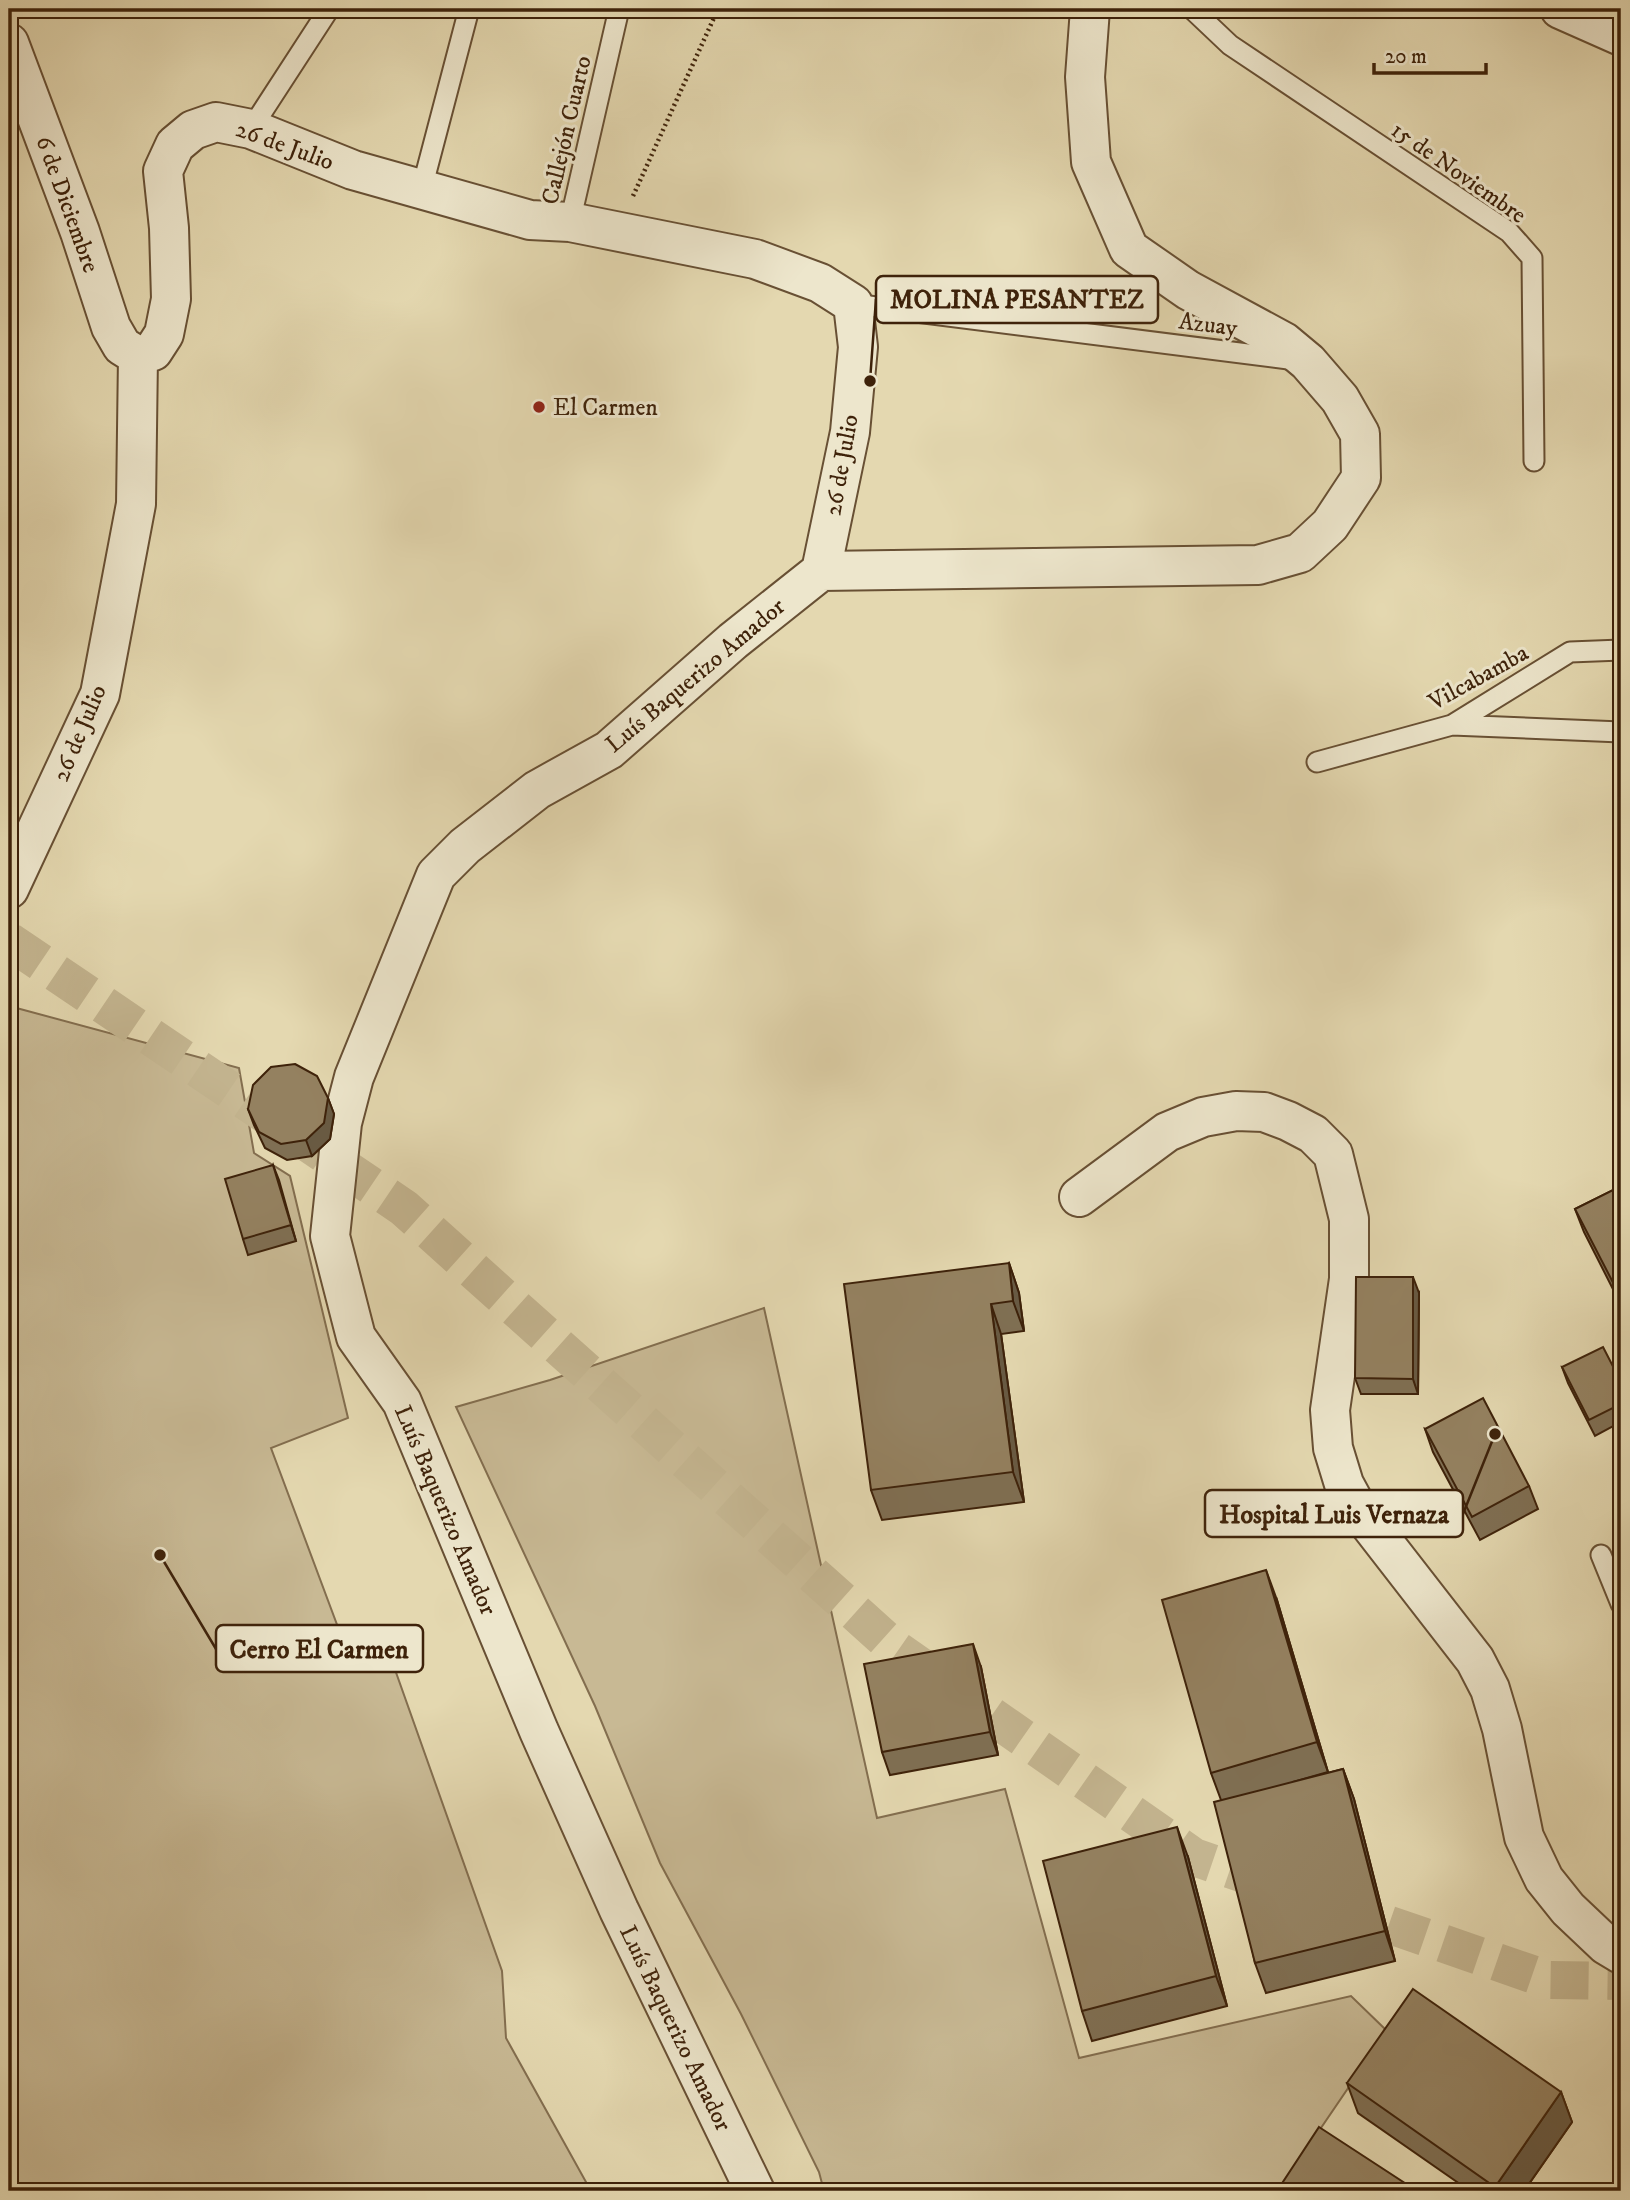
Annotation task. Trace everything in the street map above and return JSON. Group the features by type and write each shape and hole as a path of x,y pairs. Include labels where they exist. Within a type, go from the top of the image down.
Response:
{"street":[{"path":"821,571 1258,565 1300,553 1330,525 1361,478 1360,434 1340,399 1308,362 1284,342 1188,290 1129,248 1091,162 1085,77 1090,9"},
{"path":"1560,9 1621,36"},
{"name":"6 de Diciembre","path":"9,43 80,232 111,327 122,346 138,356"},
{"name":"26 de Julio","path":"9,889 100,694 136,504 138,356 153,351 164,334 171,299 169,229 163,171 175,145 193,130 216,122 251,129 354,170 530,220 570,222 618,230 755,259 820,283 853,304 858,347 850,432 821,571"},
{"name":"Luís Baquerizo Amador","path":"755,2191 620,1910 539,1731 402,1402 356,1337 330,1236 342,1123 354,1077 436,875 465,846 537,790 608,750 724,648 821,571"},
{"path":"1079,1198 1167,1132 1203,1117 1236,1111 1264,1112 1288,1121 1313,1134 1333,1154 1349,1219 1349,1279 1330,1410 1333,1448 1344,1484 1357,1508 1475,1660 1490,1689 1502,1729 1524,1837 1544,1880 1606,1945 1621,1954"}],"lane":[{"path":"251,129 329,9"},
{"path":"422,188 470,9"},
{"name":"Callejón Cuarto","path":"570,222 619,9"},
{"name":"15 de Noviembre","path":"1192,9 1230,45 1509,232 1532,258 1534,461"},
{"name":"Azuay","path":"853,304 1308,362"},
{"name":"Vilcabamba","path":"1317,762 1452,725 1570,652 1621,650"},
{"path":"1452,725 1621,732"},
{"path":"1601,1555 1621,1604"}],"path":[{"path":"618,230 718,9"}],"shaded area":[{"path":"9,1006 239,1068 254,1153 290,1176 348,1418 271,1448 351,1662 393,1664 502,1971 506,2038 591,2191 9,2191"},
{"path":"764,1308 877,1818 1005,1789 1079,2058 1351,1996 1387,2031 1278,2191 824,2191 819,2172 741,2014 660,1863 595,1706 456,1407 550,1380"}],"building":[{"path":"295,1064 317,1076 328,1098 324,1123 306,1140 281,1144 259,1132 248,1109 253,1085 271,1067"},
{"path":"273,1165 291,1225 243,1239 225,1179"},
{"path":"1621,1186 1621,1298 1575,1209"},
{"path":"1009,1263 1013,1301 991,1304 1013,1472 871,1490 844,1284"},
{"path":"1356,1277 1413,1277 1413,1379 1355,1378"},
{"path":"1603,1347 1621,1382 1621,1404 1589,1420 1562,1367"},
{"path":"1483,1398 1529,1486 1472,1517 1425,1429"},
{"path":"1266,1570 1317,1742 1211,1773 1162,1600"},
{"path":"973,1644 990,1732 882,1752 864,1664"},
{"path":"1343,1769 1385,1931 1255,1963 1214,1802"},
{"path":"1177,1827 1216,1976 1082,2011 1043,1861"},
{"path":"1413,1989 1561,2092 1495,2187 1347,2083"},
{"path":"1319,2127 1417,2191 1277,2191"}],"tunnel":[{"path":"9,941 404,1208 897,1650 1194,1857 1282,1887"},
{"path":"1335,1906 1549,1980 1621,1981"}],"place":[{"name":"MOLINA PESANTEZ","path":"870,381"},
{"name":"El Carmen","path":"539,407"},
{"name":"Hospital Luis Vernaza","path":"1495,1434"},
{"name":"Cerro El Carmen","path":"160,1555"}]}
